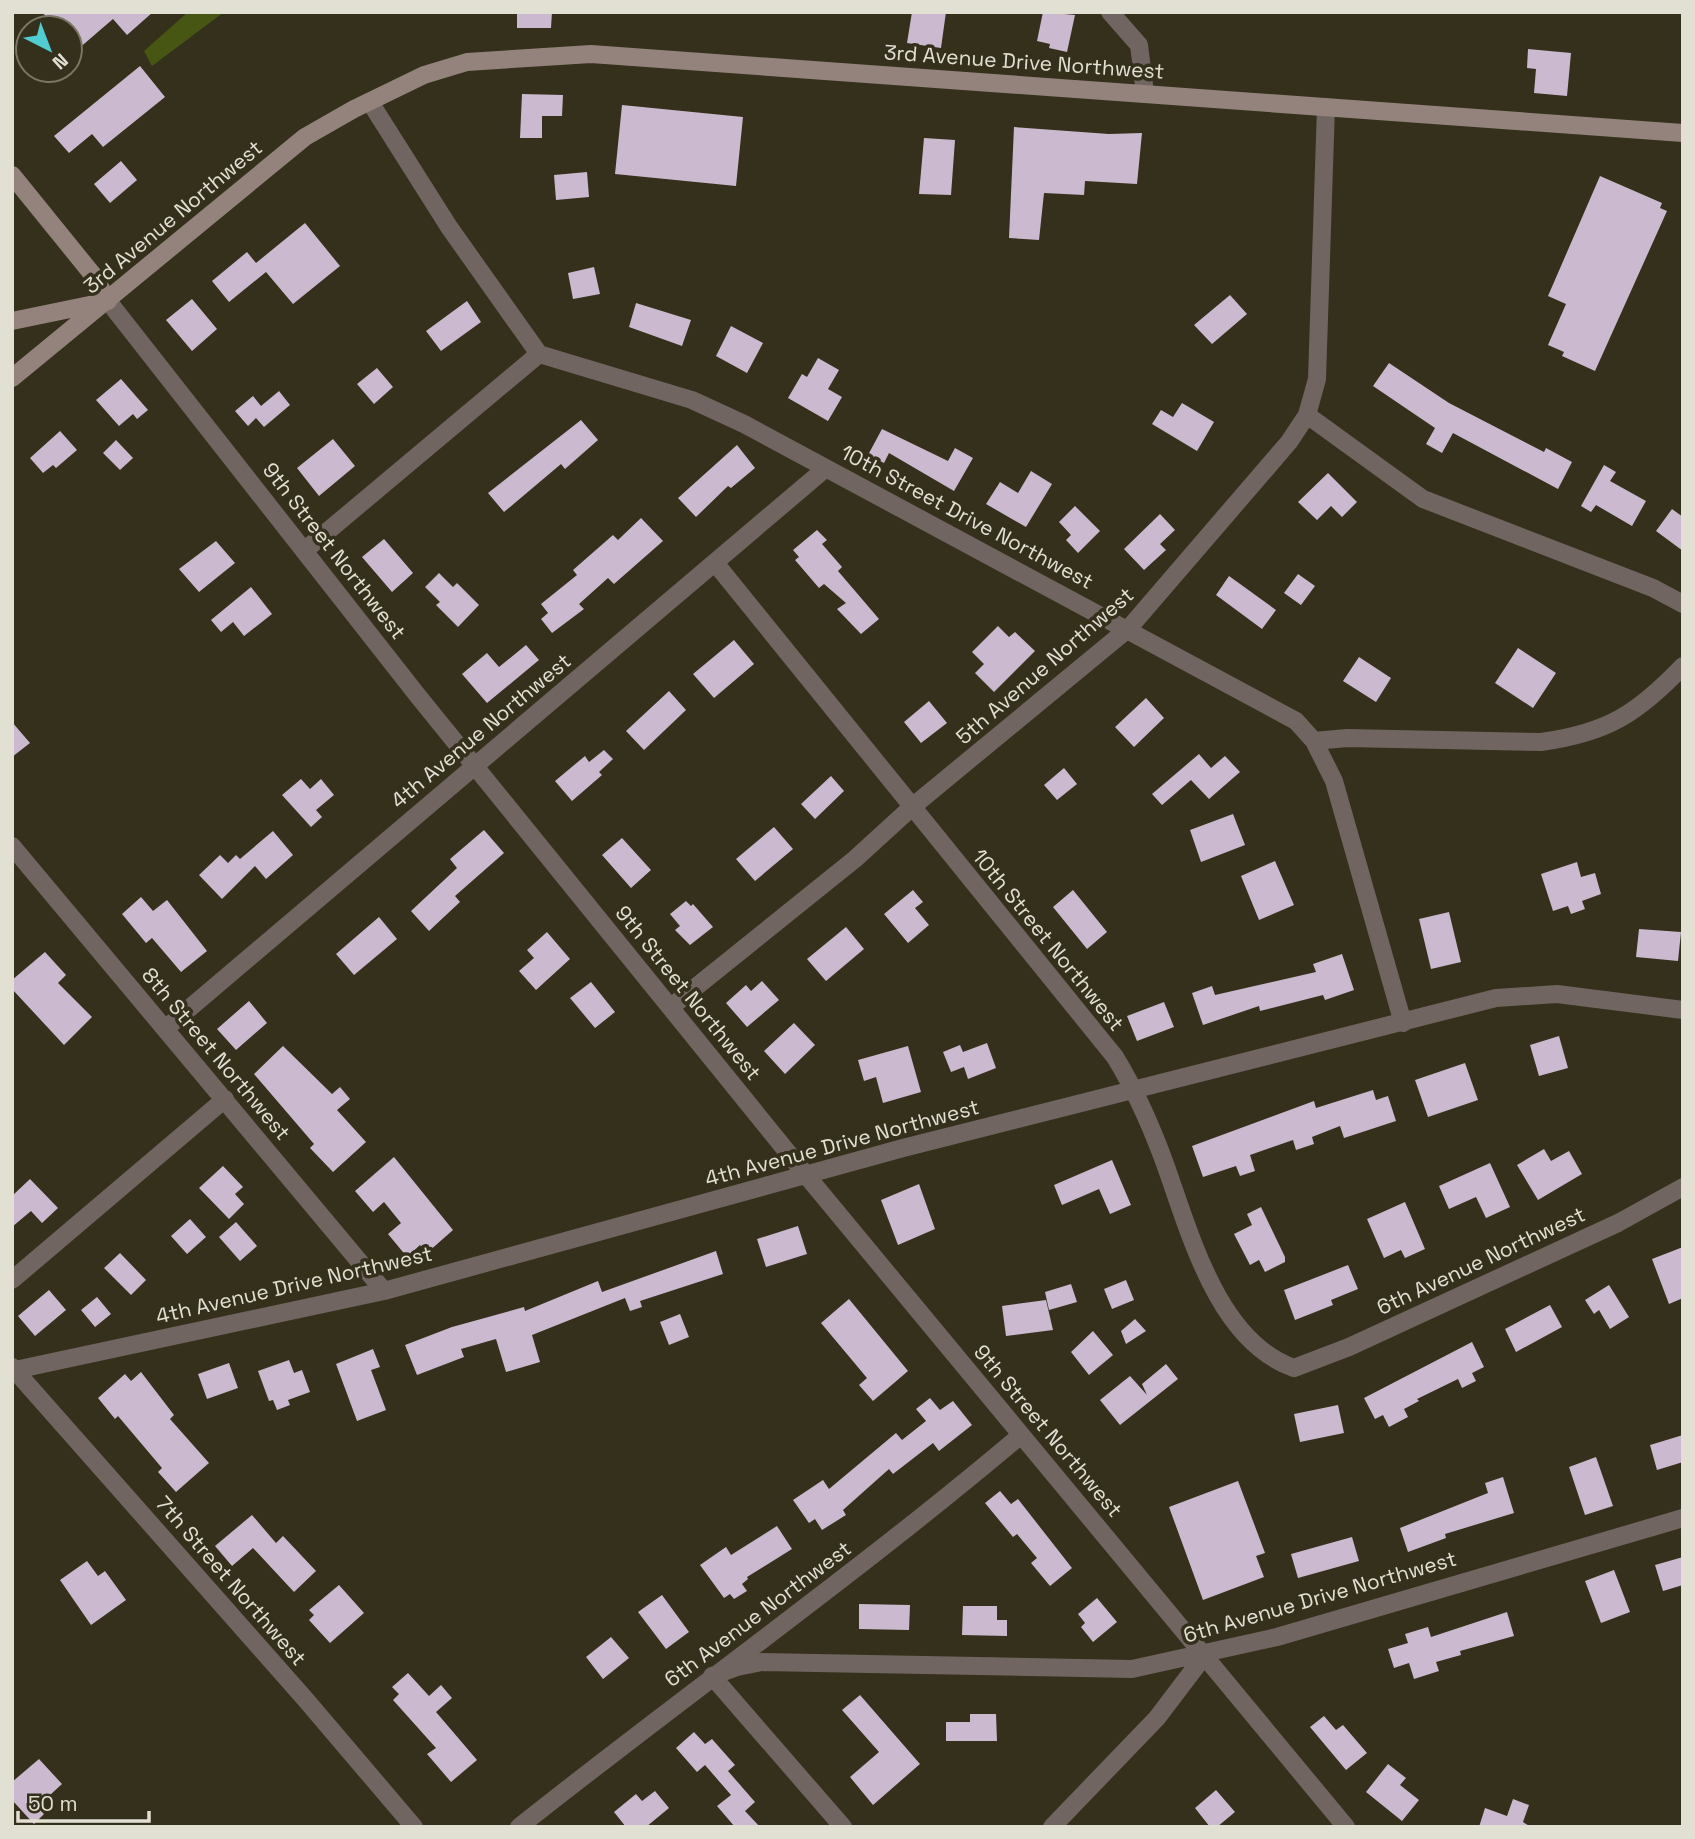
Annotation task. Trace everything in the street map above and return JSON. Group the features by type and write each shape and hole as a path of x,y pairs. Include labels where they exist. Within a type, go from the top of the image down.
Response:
{"main road":[{"name":"3rd Avenue Drive Northwest","path":"369,102 424,75 467,62 591,54 1683,133"},
{"name":"3rd Avenue Northwest","path":"12,378 306,136 369,102"},
{"name":"9th Street Northwest","path":"12,175 93,275 108,301"},
{"path":"12,321 108,301"}],"street":[{"path":"1110,12 1139,45 1145,93"},
{"path":"304,551 539,354 449,227 369,102"},
{"name":"5th Avenue Northwest","path":"671,1007 855,859 912,807 1129,628 1289,442 1307,415 1317,379 1326,107"},
{"name":"9th Street Northwest","path":"108,301 474,764 806,1175 1346,1827"},
{"name":"10th Street Drive Northwest","path":"539,354 692,400 744,424 1129,628 1296,721 1314,741 1334,781 1403,1023"},
{"path":"1307,415 1423,499 1653,588 1683,604"},
{"name":"4th Avenue Northwest","path":"165,1029 826,468"},
{"name":"10th Street Northwest","path":"716,564 1115,1057 1136,1091 1208,1280 1229,1314 1258,1348 1294,1368"},
{"path":"1314,741 1347,738 1515,742 1570,738 1623,719 1683,666"},
{"name":"8th Street Northwest","path":"12,846 384,1291"},
{"name":"4th Avenue Drive Northwest","path":"14,1368 384,1291 806,1175 1523,994 1557,994 1683,1010"},
{"path":"12,1280 225,1099"},
{"name":"6th Avenue Northwest","path":"1294,1368 1349,1347 1618,1223 1683,1187"},
{"name":"7th Street Northwest","path":"14,1368 414,1827"},
{"name":"6th Avenue Northwest","path":"519,1827 712,1676 888,1546 1021,1435"},
{"name":"6th Avenue Drive Northwest","path":"712,1676 762,1662 1132,1669 1203,1656 1683,1518"},
{"path":"1052,1827 1157,1718 1203,1656"},
{"path":"712,1676 843,1827"}],"green space":[{"path":"188,12 224,12 152,66 144,51"}],"building":[{"path":"42,12 153,12 127,35 113,19 84,44 84,14"},
{"path":"517,12 552,12 551,28 517,28"},
{"path":"912,12 946,12 941,48 907,43"},
{"path":"1043,12 1075,15 1067,52 1049,48 1050,44 1037,41"},
{"path":"1528,49 1571,53 1567,96 1534,93 1536,69 1527,68"},
{"path":"140,66 165,97 103,147 92,134 69,153 54,136"},
{"path":"522,94 563,95 562,116 542,116 542,138 520,138"},
{"path":"622,105 743,117 736,186 615,174"},
{"path":"1014,127 1109,134 1142,133 1137,184 1085,181 1084,195 1044,193 1039,240 1009,238"},
{"path":"924,138 955,140 951,195 919,194"},
{"path":"121,161 137,180 110,203 94,184"},
{"path":"587,172 589,197 556,200 554,175"},
{"path":"1600,176 1662,203 1660,208 1667,211 1595,371 1562,356 1564,352 1548,345 1566,304 1548,296"},
{"path":"305,223 340,266 293,304 266,272 229,302 212,281 247,252 256,263"},
{"path":"594,267 600,294 573,299 568,273"},
{"path":"1230,295 1247,314 1212,344 1194,325"},
{"path":"192,299 217,329 192,351 166,320"},
{"path":"467,301 481,322 441,351 426,331"},
{"path":"636,303 691,320 682,346 629,327"},
{"path":"731,326 763,343 747,373 716,356"},
{"path":"818,358 839,370 828,389 842,397 828,421 788,398 802,374 807,377"},
{"path":"1389,363 1449,403 1544,452 1546,448 1572,462 1558,489 1453,433 1442,453 1426,444 1435,428 1373,386"},
{"path":"377,368 393,387 374,404 357,384"},
{"path":"121,379 148,410 137,419 133,414 119,426 96,400"},
{"path":"279,391 290,405 264,427 256,418 248,426 235,411 253,396 261,406"},
{"path":"1182,403 1214,422 1197,451 1152,424 1161,410 1173,417"},
{"path":"581,420 598,440 565,469 561,464 504,512 488,493"},
{"path":"882,429 948,461 955,448 973,458 954,491 889,453 884,463 868,455"},
{"path":"60,431 77,450 56,468 53,465 43,473 30,458"},
{"path":"333,439 355,466 319,496 297,468"},
{"path":"116,440 133,458 120,470 103,453"},
{"path":"737,445 755,468 731,488 728,486 696,517 678,498"},
{"path":"1604,465 1616,472 1610,481 1646,501 1632,526 1596,505 1591,512 1581,506"},
{"path":"1031,471 1052,484 1026,527 986,504 1000,482 1018,493"},
{"path":"1328,473 1357,502 1342,517 1331,506 1317,520 1298,502"},
{"path":"1075,506 1100,531 1078,553 1066,540 1071,535 1059,522"},
{"path":"1672,509 1683,517 1683,551 1656,531"},
{"path":"1160,514 1175,530 1160,544 1166,550 1144,570 1124,549"},
{"path":"641,518 663,541 614,584 608,578 579,604 584,609 552,633 541,619 548,613 541,604 577,575 573,570 613,535 618,540"},
{"path":"817,530 827,540 822,544 842,567 838,571 879,619 861,634 837,609 846,603 824,584 819,588 795,560 799,557 793,550"},
{"path":"384,539 413,573 392,592 362,557"},
{"path":"216,541 235,563 199,592 179,569"},
{"path":"439,573 453,587 457,583 479,605 458,627 436,605 440,602 425,587"},
{"path":"1298,574 1315,586 1301,605 1284,593"},
{"path":"1229,576 1276,610 1262,629 1216,595"},
{"path":"251,587 272,614 244,636 233,622 221,632 211,620"},
{"path":"998,626 1009,637 1015,632 1035,651 994,692 975,673 984,664 972,652"},
{"path":"734,640 754,664 714,698 693,674"},
{"path":"526,645 539,660 487,703 462,674 487,653 499,667"},
{"path":"1518,648 1556,673 1533,708 1495,683"},
{"path":"1359,657 1391,678 1376,702 1343,681"},
{"path":"669,691 686,710 644,750 626,731"},
{"path":"1146,698 1164,718 1134,747 1115,727"},
{"path":"929,701 947,723 921,743 904,722"},
{"path":"12,722 30,743 12,757"},
{"path":"604,750 613,759 599,772 602,775 572,801 555,781 585,756 589,762"},
{"path":"1199,754 1211,768 1225,756 1240,772 1209,799 1191,780 1162,805 1152,794"},
{"path":"1064,768 1077,784 1057,800 1044,785"},
{"path":"831,776 844,791 815,819 801,804"},
{"path":"301,779 310,789 321,779 334,795 316,810 322,817 311,827 282,795"},
{"path":"1233,814 1245,845 1201,862 1190,830"},
{"path":"774,827 793,849 755,881 736,859"},
{"path":"484,830 504,853 455,896 460,902 429,931 411,911 457,868 450,859"},
{"path":"273,831 293,855 266,879 255,866 222,899 199,875 220,855 228,863 236,855 240,859"},
{"path":"622,838 651,870 631,888 602,855"},
{"path":"1275,861 1294,905 1259,920 1241,876"},
{"path":"1577,862 1581,877 1595,873 1601,894 1582,901 1585,909 1571,914 1568,906 1553,911 1541,874"},
{"path":"913,890 923,902 915,908 929,925 908,943 884,914"},
{"path":"1073,890 1107,932 1087,949 1053,907"},
{"path":"141,897 153,911 167,900 207,951 181,972 152,938 146,943 122,914"},
{"path":"686,901 691,906 693,904 713,927 690,945 675,930 680,926 670,914"},
{"path":"1449,912 1461,962 1431,969 1419,919"},
{"path":"379,917 397,939 354,975 336,954"},
{"path":"846,927 864,949 826,981 807,959"},
{"path":"1639,929 1681,932 1678,961 1636,957"},
{"path":"547,932 570,959 536,990 519,971 534,958 527,950"},
{"path":"45,952 66,975 58,983 92,1017 64,1045 12,989 12,980"},
{"path":"1342,954 1354,990 1325,1000 1323,995 1260,1011 1259,1006 1203,1025 1192,993 1212,986 1215,995 1316,972 1313,964"},
{"path":"762,981 779,1000 747,1027 726,1003 746,985 751,991"},
{"path":"591,982 615,1012 595,1028 570,998"},
{"path":"249,1001 267,1023 236,1050 217,1029"},
{"path":"1164,1002 1174,1027 1137,1041 1127,1016"},
{"path":"794,1023 815,1045 785,1074 764,1051"},
{"path":"1559,1036 1568,1068 1539,1076 1530,1045"},
{"path":"987,1043 996,1068 968,1079 964,1067 951,1072 943,1052 960,1045 963,1052"},
{"path":"283,1046 332,1094 340,1087 350,1099 337,1110 366,1142 333,1172 310,1148 314,1144 254,1074"},
{"path":"908,1046 921,1092 883,1103 876,1077 864,1081 858,1060"},
{"path":"1465,1063 1478,1100 1428,1117 1415,1080"},
{"path":"1373,1090 1376,1100 1388,1096 1396,1121 1344,1138 1340,1126 1312,1137 1314,1144 1296,1150 1293,1140 1250,1155 1255,1171 1240,1176 1236,1166 1203,1177 1192,1146 1314,1101 1316,1108"},
{"path":"1544,1149 1551,1161 1569,1151 1582,1174 1538,1200 1517,1165"},
{"path":"394,1157 453,1230 427,1253 420,1245 407,1257 388,1234 401,1223 384,1202 373,1212 355,1191"},
{"path":"1112,1160 1131,1205 1110,1214 1099,1189 1062,1205 1054,1185"},
{"path":"1490,1163 1510,1207 1486,1218 1476,1197 1449,1209 1439,1186"},
{"path":"223,1166 243,1187 235,1194 244,1204 229,1219 199,1188"},
{"path":"30,1179 58,1208 42,1223 31,1211 12,1227 12,1196"},
{"path":"919,1184 935,1229 898,1245 881,1200"},
{"path":"1405,1202 1425,1249 1405,1258 1401,1250 1384,1258 1367,1219"},
{"path":"1261,1207 1285,1257 1285,1262 1265,1272 1259,1260 1250,1265 1234,1234 1252,1225 1247,1214"},
{"path":"190,1219 206,1237 187,1254 171,1236"},
{"path":"236,1222 257,1246 240,1261 219,1237"},
{"path":"798,1226 807,1254 766,1267 757,1239"},
{"path":"1683,1247 1683,1298 1669,1304 1652,1259"},
{"path":"716,1251 723,1274 640,1301 642,1307 630,1311 625,1298 532,1335 540,1362 506,1372 496,1339 461,1349 464,1357 417,1375 405,1345 452,1327 524,1307 525,1311 598,1281 602,1292"},
{"path":"120,1253 146,1280 131,1295 104,1268"},
{"path":"1348,1265 1358,1289 1331,1300 1333,1305 1295,1320 1284,1290"},
{"path":"1126,1280 1134,1300 1112,1309 1104,1289"},
{"path":"1071,1284 1077,1302 1049,1310 1045,1292"},
{"path":"1609,1285 1629,1317 1610,1329 1599,1310 1594,1314 1585,1300"},
{"path":"49,1290 66,1310 35,1336 18,1316"},
{"path":"97,1297 111,1314 95,1327 81,1310"},
{"path":"849,1299 908,1371 873,1401 859,1385 867,1378 821,1323"},
{"path":"1046,1300 1053,1330 1006,1336 1002,1306"},
{"path":"1550,1305 1562,1327 1516,1352 1505,1329"},
{"path":"680,1314 689,1337 669,1345 660,1322"},
{"path":"1135,1319 1146,1331 1126,1344 1121,1331"},
{"path":"1093,1331 1113,1355 1089,1375 1071,1352"},
{"path":"1472,1342 1484,1367 1472,1373 1476,1381 1462,1388 1458,1379 1417,1399 1419,1401 1404,1409 1408,1417 1389,1427 1383,1415 1375,1419 1364,1398"},
{"path":"373,1349 380,1367 371,1370 386,1410 357,1421 336,1364"},
{"path":"289,1360 294,1373 302,1370 310,1392 288,1400 290,1405 277,1410 273,1400 269,1401 258,1371"},
{"path":"229,1363 238,1388 207,1399 198,1374"},
{"path":"1166,1364 1178,1379 1120,1425 1100,1400 1130,1376 1147,1395 1142,1384"},
{"path":"141,1372 174,1415 170,1419 209,1463 176,1492 158,1472 162,1468 118,1416 115,1419 98,1398 125,1374 131,1381"},
{"path":"930,1398 940,1410 953,1401 972,1425 939,1451 933,1443 893,1474 889,1469 843,1510 846,1515 822,1530 815,1519 809,1523 793,1500 823,1480 829,1489 896,1433 902,1440 926,1421 916,1409"},
{"path":"1338,1405 1344,1433 1300,1442 1294,1414"},
{"path":"1683,1435 1683,1462 1657,1470 1650,1445"},
{"path":"1596,1457 1613,1506 1585,1515 1569,1467"},
{"path":"1503,1477 1514,1513 1445,1534 1446,1538 1408,1552 1400,1528 1488,1493 1485,1483"},
{"path":"1238,1481 1265,1553 1256,1556 1264,1577 1203,1600 1169,1507"},
{"path":"1000,1491 1011,1504 1018,1499 1072,1568 1050,1586 1031,1563 1037,1558 1017,1534 1013,1537 985,1503"},
{"path":"252,1515 276,1543 283,1536 316,1571 294,1592 253,1548 232,1566 215,1546"},
{"path":"777,1526 792,1549 747,1577 742,1584 747,1591 734,1599 730,1594 724,1598 700,1565 726,1547 731,1555"},
{"path":"1352,1537 1359,1561 1298,1578 1291,1554"},
{"path":"1683,1557 1683,1585 1663,1591 1655,1565"},
{"path":"87,1561 98,1576 105,1571 126,1600 91,1625 60,1580"},
{"path":"1614,1570 1630,1612 1601,1623 1585,1581"},
{"path":"339,1585 364,1613 330,1643 309,1620 314,1615 309,1610"},
{"path":"662,1595 689,1632 666,1649 638,1612"},
{"path":"1097,1598 1117,1622 1093,1642 1081,1627 1085,1623 1078,1614"},
{"path":"859,1604 910,1605 909,1630 859,1629"},
{"path":"963,1606 997,1606 997,1620 1007,1620 1007,1636 962,1635"},
{"path":"1507,1612 1514,1636 1460,1651 1461,1655 1436,1662 1439,1671 1414,1679 1409,1663 1394,1668 1388,1649 1408,1643 1405,1634 1428,1627 1431,1637"},
{"path":"611,1637 629,1658 603,1679 586,1657"},
{"path":"408,1673 429,1696 441,1685 452,1698 436,1712 477,1760 451,1782 427,1754 436,1748 393,1700 399,1694 392,1687"},
{"path":"860,1695 920,1764 873,1805 850,1777 879,1752 842,1710"},
{"path":"970,1714 996,1714 997,1741 946,1741 946,1722 970,1722"},
{"path":"1324,1716 1336,1730 1343,1725 1367,1753 1346,1770 1310,1727"},
{"path":"694,1732 705,1744 712,1739 735,1765 728,1771 755,1802 745,1811 760,1827 735,1827 717,1806 731,1795 705,1765 697,1772 676,1748"},
{"path":"39,1759 62,1784 37,1807 44,1814 34,1824 12,1800 12,1782"},
{"path":"1388,1764 1406,1778 1400,1785 1419,1800 1402,1821 1366,1792"},
{"path":"1216,1790 1235,1812 1217,1827 1210,1827 1195,1808"},
{"path":"655,1791 669,1808 646,1827 626,1827 614,1812 636,1794 642,1801"},
{"path":"1513,1799 1529,1805 1523,1822 1531,1827 1479,1827 1485,1808 1507,1816"}]}
